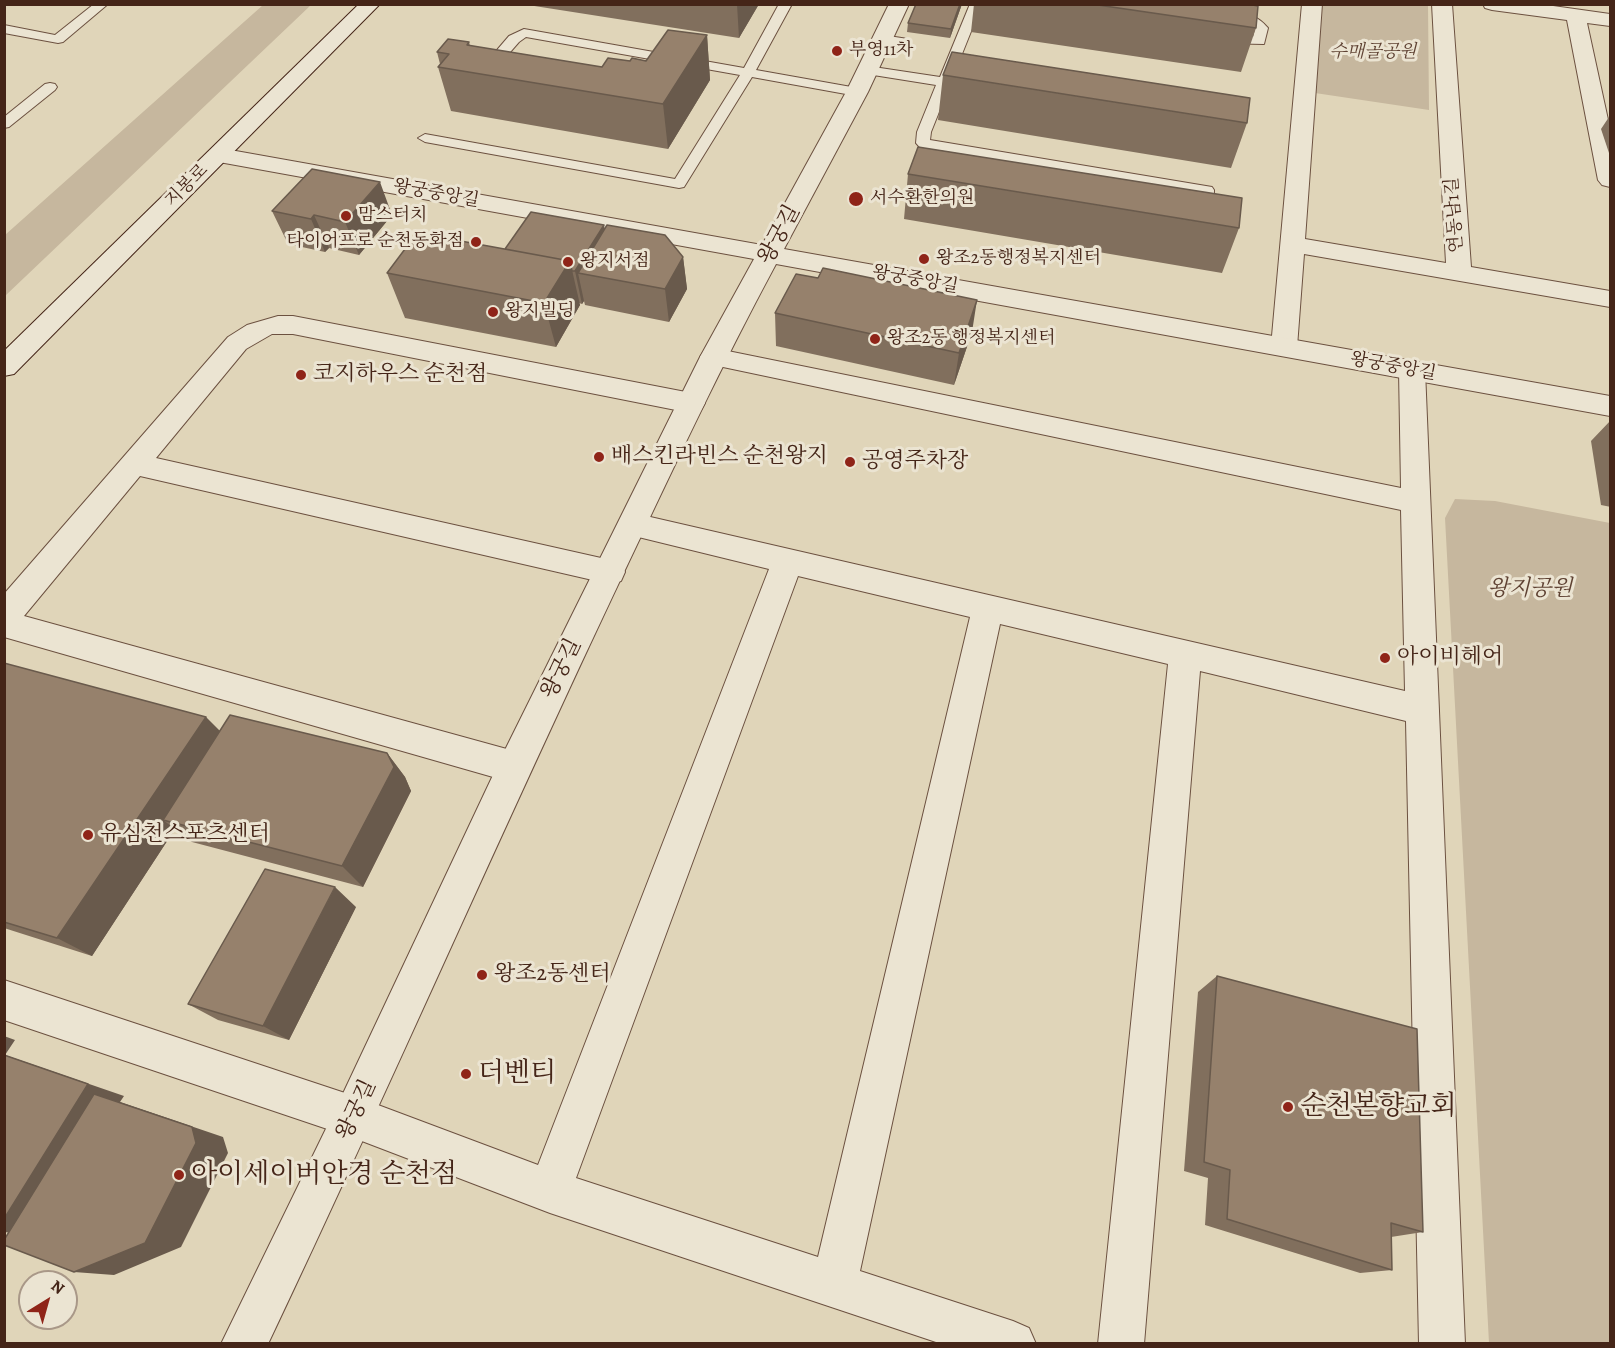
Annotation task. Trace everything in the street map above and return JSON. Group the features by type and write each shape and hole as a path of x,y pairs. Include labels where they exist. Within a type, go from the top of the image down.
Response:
{"street":[{"name":"지봉로","path":"4,367 371,4"},
{"name":"왕궁길","path":"244,1344 354,1118 514,767 713,357 862,81 892,41 899,4"},
{"path":"1284,347 1312,4"},
{"name":"연동남1길","path":"1442,4 1459,273 1611,299"},
{"path":"1491,4 1611,20"},
{"path":"1576,16 1611,180"},
{"name":"왕궁중앙길","path":"219,155 1611,406"},
{"path":"1294,245 1459,273"},
{"path":"4,617 237,343 256,331 278,324 294,325 691,403"},
{"path":"713,357 1416,502"},
{"path":"1412,370 1442,1344"},
{"path":"134,464 610,572"},
{"path":"633,525 1423,710"},
{"path":"550,1191 788,561"},
{"path":"834,1286 988,608"},
{"path":"4,624 514,767"},
{"path":"1121,1344 1185,654"},
{"path":"4,1000 354,1118 550,1191 1013,1344"}],"lane":[{"path":"4,29 58,39 102,4"},
{"path":"425,138 679,184 748,73 786,4"},
{"path":"923,143 924,132 980,6"},
{"path":"1204,37 1238,42 1259,41 1262,28 1249,17 1215,12"},
{"path":"494,76 483,75 514,39 524,33 662,63 748,73 862,81 945,82 980,88"},
{"path":"4,124 50,87"},
{"path":"923,143 1207,190 1205,238 919,188 932,151 923,143"}],"green space":[{"path":"263,5 311,5 5,296 5,235"},
{"name":"수매골공원","path":"1319,5 1428,5 1429,110 1315,93"},
{"name":"왕지공원","path":"1455,499 1495,501 1610,523 1610,1343 1489,1343 1445,518"}],"building":[{"path":"916,4 960,4 951,29 908,23"},
{"path":"1091,4 1247,4 1258,6 1256,28"},
{"path":"668,30 707,35 663,104 438,67 449,54 437,52 448,39 469,42 467,45 602,67 608,58 630,61 632,58 646,61"},
{"path":"952,52 1250,98 1247,123 943,75"},
{"path":"918,147 1242,198 1239,228 908,174"},
{"path":"312,169 380,182 345,222 314,215 311,219 272,211"},
{"path":"531,212 604,225 575,271 572,271 570,261 505,249"},
{"path":"607,225 665,235 683,257 665,289 578,273"},
{"path":"417,233 570,261 544,303 387,273"},
{"path":"823,268 977,300 959,353 775,313 796,274 818,278"},
{"name":"유심천스포츠센터","path":"4,663 206,717 57,938 4,922"},
{"path":"230,715 387,753 394,767 342,866 163,820"},
{"path":"265,869 335,887 263,1026 188,1004"},
{"name":"순천본향교회","path":"1217,976 1417,1029 1423,1232 1391,1223 1392,1270 1227,1219 1230,1170 1204,1162"},
{"path":"4,1055 88,1084 4,1219"},
{"path":"94,1094 192,1127 196,1143 145,1243 78,1270 69,1270 4,1245 4,1240"}],"place":[{"name":"부영11차","path":"837,51"},
{"name":"서수환한의원","path":"856,199"},
{"name":"맘스터치","path":"346,216"},
{"name":"타이어프로 순천동화점","path":"476,242"},
{"name":"왕조2동행정복지센터","path":"924,259"},
{"name":"왕지서점","path":"568,262"},
{"name":"왕지빌딩","path":"493,312"},
{"name":"왕조2동 행정복지센터","path":"875,339"},
{"name":"코지하우스 순천점","path":"301,375"},
{"name":"배스킨라빈스 순천왕지","path":"599,457"},
{"name":"공영주차장","path":"850,462"},
{"name":"아이비헤어","path":"1385,658"},
{"name":"유심천스포츠센터","path":"88,835"},
{"name":"왕조2동센터","path":"482,975"},
{"name":"더벤티","path":"466,1074"},
{"name":"순천본향교회","path":"1288,1107"},
{"name":"아이세이버안경 순천점","path":"179,1175"}]}
